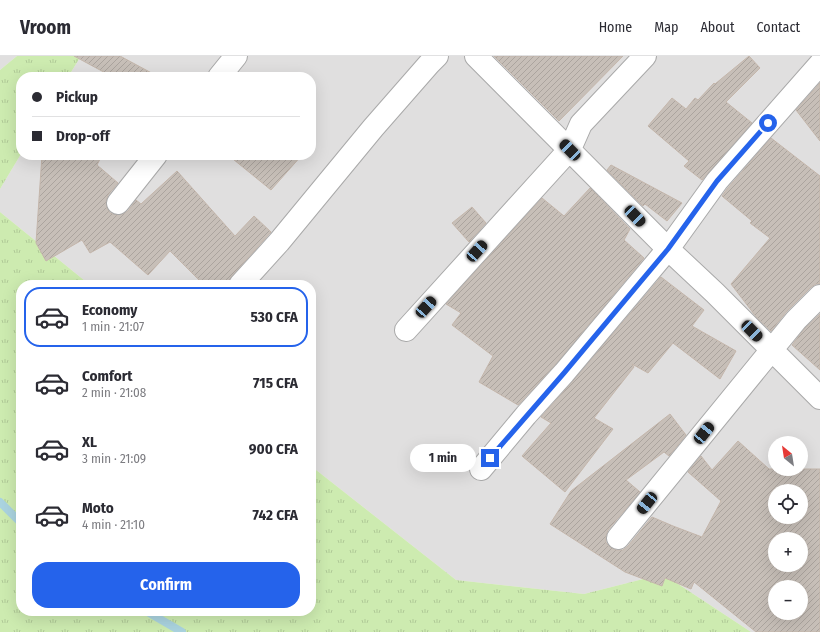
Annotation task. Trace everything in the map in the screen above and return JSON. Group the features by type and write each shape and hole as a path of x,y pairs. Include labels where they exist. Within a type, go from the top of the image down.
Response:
{"street":[{"path":"224,72 236,56"},
{"path":"245,280 279,242 373,128 437,56"},
{"path":"476,56 668,249 715,293 820,398"},
{"path":"406,330 570,150 581,124 645,56"},
{"path":"480,469 564,373 668,249 717,181 820,64"},
{"path":"118,203 152,160"},
{"path":"618,538 796,320 820,296"}],"shaded area":[{"path":"0,56 17,56 0,70"},
{"path":"81,56 820,56 820,632 751,632 663,574 584,594 456,580 316,470 316,280 84,280 0,212 0,189 17,160 316,160 316,72 71,72"}],"green space":[{"path":"17,56 81,56 71,72 16,72 16,160 17,160 0,189 0,70"},
{"path":"0,212 84,280 16,280 16,616 316,616 316,470 456,580 584,594 663,574 751,632 0,632"}],"building":[{"path":"74,56 120,56 150,72 104,72"},
{"path":"494,56 623,56 559,121"},
{"path":"749,56 760,68 726,102 752,123 702,180 684,166 689,161 648,126 672,98 686,109 695,98 698,100 714,83 715,84"},
{"path":"820,83 820,141 796,110"},
{"path":"771,138 820,176 820,284 816,284 811,287 787,311 771,331 757,318 731,284 770,238 750,223 752,221 722,196"},
{"path":"42,160 100,160 97,165 118,183 108,195 106,202 110,213 116,215 123,214 128,211 136,200 141,204 177,171 235,236 254,216 271,232 229,280 199,280 170,251 148,275 110,242 90,253 82,240 46,261 36,243"},
{"path":"234,160 298,160 271,190"},
{"path":"611,165 682,203 667,221 645,204 643,206 607,170"},
{"path":"590,188 630,229 624,240 644,258 555,365 518,405 479,382 493,356 452,325 461,313 446,304 542,198 564,216"},
{"path":"472,207 486,223 469,242 452,223"},
{"path":"661,277 704,310 692,326 736,351 720,379 673,343 648,373 632,364 634,367 594,418 613,429 565,492 522,456 551,423 541,417"},
{"path":"820,314 820,370 792,345 805,328"},
{"path":"670,414 686,435 669,456 664,452 626,480 640,492 608,530 606,543 616,550 623,550 628,546 652,517 702,537 721,501 688,472 701,456 712,470 738,441 768,468 768,476 808,476 808,469 820,469 820,632 756,632 694,582 691,589 665,578 662,586 625,572 550,524 571,491"}],"waterway":[{"path":"0,502 16,518"},
{"path":"155,616 182,632"}],"route":[{"path":"490,458 564,373 668,249 717,181 768,123"}]}
